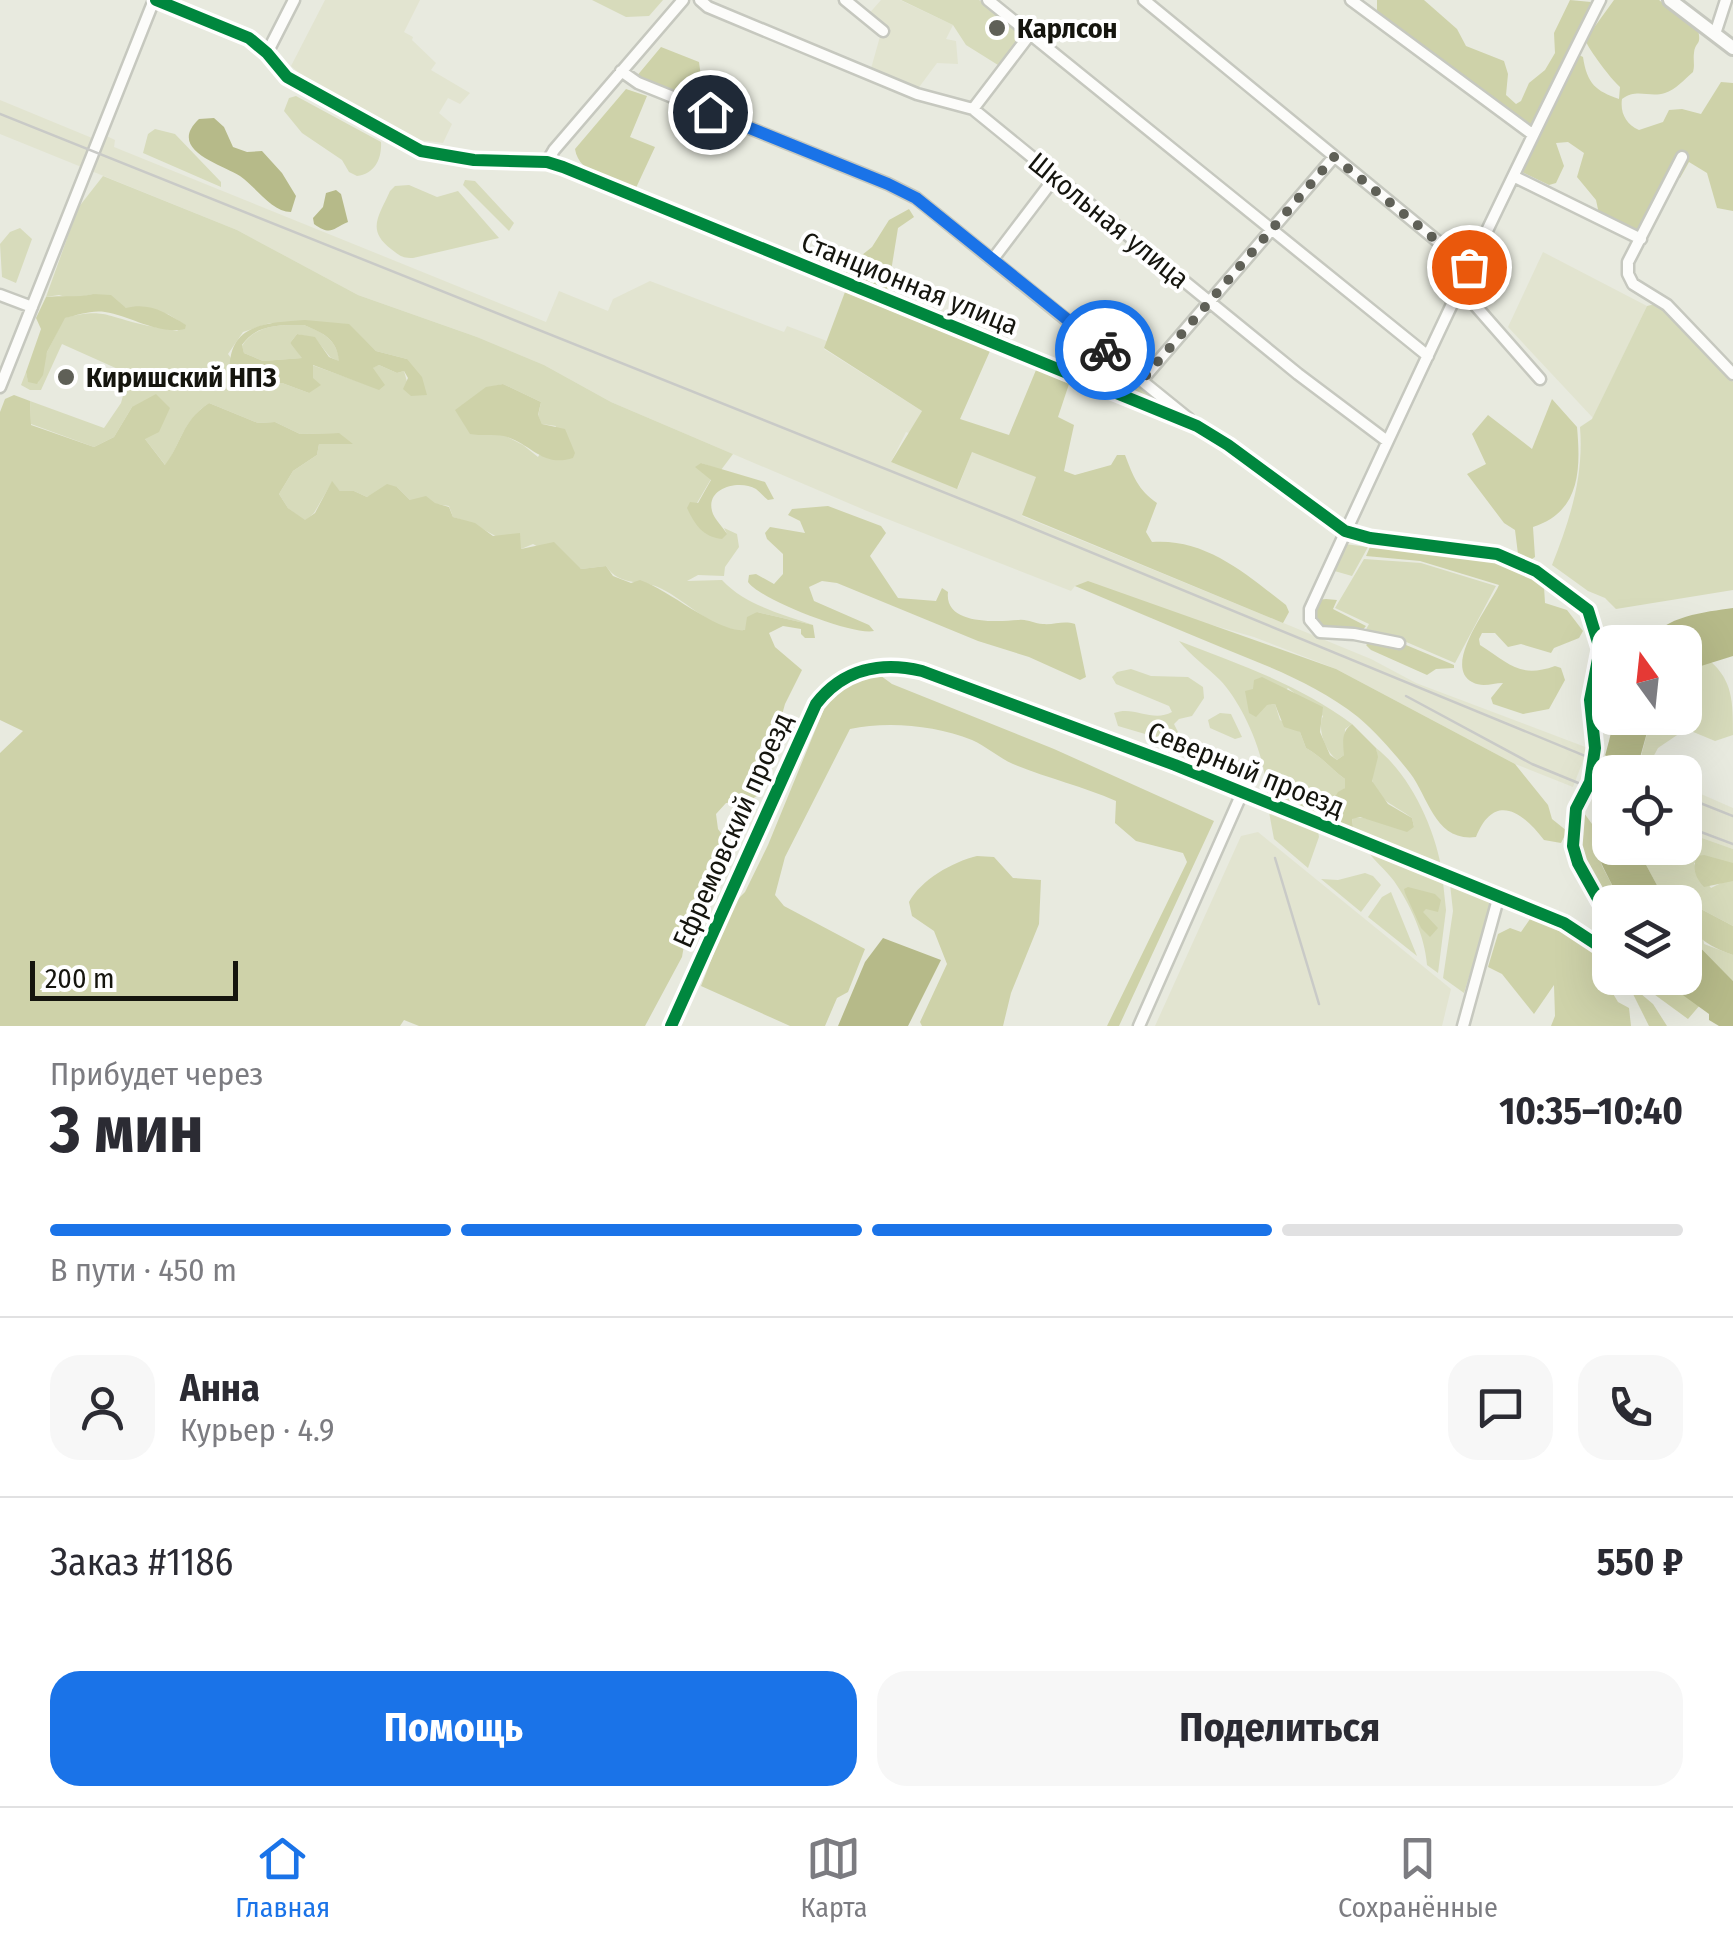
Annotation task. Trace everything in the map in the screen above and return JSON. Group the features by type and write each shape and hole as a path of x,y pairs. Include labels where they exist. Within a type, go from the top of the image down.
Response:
{"main road":[{"path":"1670,0 1733,48"}],"street":[{"path":"0,387 155,0 249,38 267,52 287,77 420,151 474,160 547,162 683,0"},
{"path":"267,52 294,0"},
{"path":"700,0 708,7 918,94 973,109 1030,33"},
{"path":"845,0 883,31"},
{"path":"988,0 1428,356"},
{"path":"1144,0 1469,267"},
{"path":"1350,0 1532,134"},
{"path":"1399,643 1320,632 1310,620 1310,609 1532,134 1600,0"},
{"path":"1714,34 1726,0"},
{"path":"621,71 638,83 904,191 1142,380 1164,407 1228,445 1346,531 1370,538 1497,554 1536,571 1588,610 1600,648 1590,700 1594,748 1590,782 1576,809 1573,846 1592,887"},
{"name":"Школьная улица","path":"973,109 1387,441"},
{"path":"1682,156 1628,266 1633,284 1667,305 1733,374"},
{"path":"1142,380 1334,157"},
{"name":"Станционная улица","path":"547,162 1164,407"},
{"path":"993,259 1056,176"},
{"path":"1515,177 1641,238"},
{"path":"1458,291 1467,296 1540,379"},
{"path":"0,295 32,308"},
{"name":"Северный проезд","path":"859,671 886,666 922,671 1242,793 1564,924 1592,939"},
{"name":"Ефремовский проезд","path":"670,1026 811,714 832,686 859,671"},
{"path":"1139,1026 1242,793"},
{"path":"1463,1026 1498,898"}],"shaded area":[{"path":"325,0 420,0 404,32 436,63 431,70 470,93 460,104 448,98 439,113 452,124 443,143 411,139 309,82 291,66"},
{"path":"592,0 663,0 649,16 626,17"},
{"path":"881,0 900,0 953,25 946,39 956,41 958,64 937,63 917,90 870,72 881,33 866,17"},
{"path":"901,0 979,0 1024,34 998,65 966,45 953,25"},
{"path":"1377,0 1424,0 1457,29 1466,46 1504,61 1508,74 1506,95 1516,104 1555,53 1554,33 1570,0 1591,2 1534,123 1528,126 1384,22 1377,10"},
{"path":"1614,0 1659,0 1698,30 1699,35 1693,72 1680,84 1665,93 1633,94 1622,99 1623,113 1634,128 1663,122 1669,110 1701,114 1721,82 1733,83 1733,211 1717,208 1707,173 1689,162 1680,178 1671,176 1642,230 1636,233 1599,214 1596,200 1577,177 1584,153 1568,142 1556,143 1564,166 1556,183 1549,185 1522,172 1521,166 1577,54 1583,57 1594,85 1619,99 1620,87 1585,40"},
{"path":"661,47 699,62 701,77 690,101 636,77"},
{"path":"626,89 647,96 630,137 655,147 635,190 590,171 575,149"},
{"path":"296,96 381,142 373,169 357,176 349,172 342,160 302,133 284,111 289,98"},
{"path":"0,100 92,138 96,131 115,140 114,147 546,322 559,291 608,311 613,299 650,281 784,332 787,326 827,341 824,349 922,411 891,462 958,488 972,451 1037,477 1022,516 1371,659 1416,683 1588,748 1573,787 1515,764 1336,669 1254,637 1075,586 1071,591 867,511 611,402 544,365 477,337 358,295 237,230 0,134"},
{"path":"214,118 224,127 233,147 247,152 262,151 282,173 296,196 291,212 277,208 240,176 200,155 193,147 189,139 191,130 199,119"},
{"path":"155,129 175,134 221,182 221,187 143,153 148,134"},
{"path":"103,176 237,230 358,295 544,365 611,402 733,454 721,470 701,463 711,479 697,503 727,534 724,528 737,534 739,547 725,567 724,576 698,575 687,581 722,580 753,602 813,625 757,612 745,630 723,627 655,586 625,580 606,566 581,569 533,544 521,549 453,517 449,506 410,500 397,487 367,497 354,491 340,491 332,482 305,521 288,508 279,494 293,471 317,455 319,444 339,433 300,434 275,422 258,423 209,403 188,424 166,466 145,439 132,407 114,437 94,447 31,424 30,401 104,428 121,403 129,374 62,344 41,390 21,385 26,372 28,381 38,383 47,352 64,318 94,313 177,331 185,325 168,314 126,308 93,294 72,299 46,297 78,208","holes":["270,323 348,324 376,351 407,359 411,396 404,371 397,373 379,365 372,368 379,389 312,365 309,393 282,383 249,383 228,354 243,332","503,384 541,402 538,416 542,424 556,426 538,457 456,410 486,388"]},
{"path":"465,180 475,181 514,223 509,231 463,185"},
{"path":"409,185 437,197 458,191 499,238 413,258 399,255 383,242 377,222 390,191 395,186"},
{"path":"336,190 341,194 348,222 324,230 314,224 313,218 323,207 326,193"},
{"path":"909,209 914,217 898,228 888,290 842,271 872,247 889,220"},
{"path":"20,228 32,239 16,283 2,277 0,244 10,232"},
{"path":"1543,252 1647,306 1593,418 1508,327"},
{"path":"845,292 990,351 960,419 1009,435 1036,370 1070,381 1058,417 1074,425 1064,471 1075,475 1111,465 1117,455 1125,455 1137,482 1157,503 1146,532 1152,542 1190,546 1224,560 1286,605 1289,612 1283,623 1022,515 1036,477 972,452 957,489 891,462 922,411 824,348"},
{"path":"111,295 126,308 143,306 158,310 186,325 185,329 155,327 105,312 65,318 47,352 43,375 37,384 28,382 26,372 41,329 36,318 46,297"},
{"path":"1659,303 1733,382 1733,590 1616,609 1552,565 1574,498 1580,463 1580,427 1592,419 1647,306"},
{"path":"290,321 349,324 376,351 407,359 422,377 427,395 411,396 403,389 408,378 404,371 397,373 379,365 373,368 385,385 379,390 313,365 313,378 321,385 309,393 282,383 249,383 230,376 230,359 241,336 262,325","holes":["304,325 332,342 339,361 329,357 315,337 297,334 290,343 302,358 263,361 244,353 242,345 261,329"]},
{"path":"304,325 328,338 340,362 330,357 315,338 297,334 290,343 303,358 263,361 244,353 242,346 254,333 278,326"},
{"path":"1077,332 1161,400 1156,404 1060,365"},
{"path":"503,384 541,402 538,415 542,424 565,429 575,453 573,458 553,460 504,436 470,434 455,410 486,387"},
{"path":"156,394 170,408 159,432 145,439 165,465 188,425 209,403 258,423 275,422 300,434 339,433 353,444 319,444 317,455 293,471 279,494 288,508 305,520 315,513 332,481 340,491 354,491 367,497 387,484 397,487 410,500 426,496 449,507 453,517 475,523 493,536 520,533 521,549 554,542 581,569 606,566 613,576 652,585 721,625 745,630 747,617 757,612 813,625 815,638 805,638 801,629 783,626 769,633 775,647 802,670 778,729 760,747 769,777 758,795 726,803 716,814 718,829 724,837 705,895 687,928 682,957 645,1026 419,1026 404,1020 400,1026 0,1026 0,753 23,731 0,720 0,412 5,399 14,395 30,401 31,425 94,447 114,437 132,407"},
{"path":"1552,399 1577,427 1577,474 1569,500 1560,511 1533,527 1535,557 1529,561 1518,554 1515,530 1504,523 1467,474 1486,464 1472,434 1488,415 1532,449"},
{"path":"701,463 765,482 774,499 768,500 749,486 724,488 711,505 714,517 727,534 722,539 710,536 697,525 687,508 690,502 698,503 711,480 695,467"},
{"path":"828,506 881,526 886,533 870,556 898,598 936,601 942,588 948,592 954,611 973,619 1075,624 1086,677 1080,680 837,583 822,581 809,587 814,601 869,625 874,631 847,628 807,615 769,598 748,582 749,575 756,574 774,584 783,574 783,554 765,533 770,527 805,533 800,521 788,515 792,509"},
{"path":"1345,544 1368,547 1352,576 1331,570"},
{"path":"1370,547 1486,560 1509,566 1544,587 1545,603 1567,610 1583,631 1579,638 1551,653 1521,644 1508,647 1495,633 1482,633 1479,639 1480,645 1523,670 1561,668 1565,680 1549,709 1523,714 1493,704 1491,698 1503,683 1480,685 1464,674 1462,663 1470,636 1499,585 1420,561 1366,556"},
{"path":"1364,559 1421,563 1496,586 1455,663 1404,641 1364,633 1369,624 1335,608"},
{"path":"1088,581 1336,669 1515,764 1548,805 1552,819 1567,831 1561,843 1544,840 1527,821 1508,811 1491,814 1476,837 1451,833 1442,826 1392,751 1343,706 1276,670 1075,586"},
{"path":"1317,600 1337,600 1333,609 1366,626 1361,632 1318,627 1313,609"},
{"path":"1733,608 1733,656 1702,666 1702,625 1666,625"},
{"path":"1179,641 1290,687 1352,724 1345,729 1344,755 1337,760 1323,740 1323,716 1288,688 1267,705 1275,704 1280,720 1300,732 1306,748 1345,779 1345,788 1329,807 1313,818 1266,798 1259,752 1238,704 1220,680"},
{"path":"1371,641 1393,648 1406,645 1454,668 1436,669 1427,675 1371,650 1366,645"},
{"path":"1710,661 1718,669 1730,693 1733,735 1715,741 1700,735 1702,664"},
{"path":"1131,669 1151,676 1188,677 1203,687 1204,698 1192,716 1174,724 1179,744 1118,726 1114,713 1121,711 1157,716 1172,712 1169,706 1116,684 1112,677 1117,672"},
{"path":"877,673 892,684 1054,749 1214,821 1119,1026 1107,1026 1187,862 1183,853 1136,841 1115,823 1116,801 1013,764 972,740 911,726 850,729 785,857 775,895 784,906 865,949 848,992 837,998 825,1026 790,1026 701,986 733,904 745,892 768,845 828,699 860,677"},
{"path":"1262,677 1323,707 1320,732 1330,755 1337,760 1344,755 1344,734 1352,724 1376,748 1378,757 1372,781 1388,804 1412,818 1414,827 1407,832 1360,817 1352,819 1354,835 1313,818 1345,788 1345,779 1306,748 1300,732 1284,727 1275,704 1267,705 1256,717 1249,713 1245,691 1253,689 1254,680"},
{"path":"1220,713 1231,714 1242,737 1235,739 1210,728 1208,720"},
{"path":"1610,735 1646,735 1641,755 1605,755"},
{"path":"1647,735 1677,735 1654,755 1641,755"},
{"path":"1376,748 1411,788 1434,839 1442,872 1354,835 1352,818 1414,827 1412,818 1375,789 1372,774"},
{"path":"1702,794 1733,808 1733,849 1702,838"},
{"path":"1274,810 1318,831 1308,868 1274,839 1269,812"},
{"path":"1584,813 1592,824 1592,865 1602,865 1612,885 1595,885 1580,852 1579,825"},
{"path":"1258,832 1451,989 1442,1026 1155,1026 1241,836"},
{"path":"1702,838 1733,849 1733,863 1702,863"},
{"path":"1368,851 1443,882 1446,910 1438,973 1427,965 1420,932 1406,900"},
{"path":"1702,855 1733,863 1733,881 1704,887 1695,869 1696,865 1702,865"},
{"path":"977,856 994,857 1013,878 1041,880 1039,924 1011,993 1003,1026 922,1026 920,1022 947,964 934,931 912,916 909,902 938,873"},
{"path":"1646,865 1695,865 1711,888 1733,881 1733,926 1702,910 1702,885 1657,885"},
{"path":"1646,865 1657,885 1612,885 1603,866"},
{"path":"1365,873 1381,885 1361,912 1321,879 1338,880"},
{"path":"1450,884 1489,902 1464,993 1443,978 1453,911"},
{"path":"1408,887 1435,894 1441,900 1438,912 1423,912 1438,928 1430,937 1421,928 1405,893"},
{"path":"1391,892 1417,956 1368,917 1382,897"},
{"path":"1702,910 1733,926 1733,955 1702,939"},
{"path":"1530,919 1592,945 1592,995 1614,995 1629,1008 1631,1026 1551,1026 1555,1016 1554,985 1534,1014 1502,974 1488,967 1498,934 1510,928 1521,932"},
{"path":"1702,930 1704,944 1733,955 1733,981 1702,949"},
{"path":"883,938 941,960 908,1026 838,1026 865,962"},
{"path":"1702,949 1733,981 1733,1026 1719,1026 1709,1020 1709,1014 1683,995 1702,995"},
{"path":"1634,995 1642,995 1653,1004 1667,1026 1649,1026"},
{"path":"1655,995 1683,995 1700,1005 1688,1019"}],"railway":[{"path":"0,114 1008,518 1592,759"},
{"path":"1406,696 1532,764 1592,789"},
{"path":"1702,804 1733,816"},
{"path":"1702,832 1733,844"},
{"path":"1275,858 1319,1004"}],"cycle path":[{"path":"156,0 249,38 287,77 421,151 474,160 547,162 563,167 1197,426 1345,531 1370,538 1497,554 1536,571 1588,610 1600,649 1590,700 1595,748 1590,782 1576,809 1573,846 1592,888"},
{"path":"671,1026 816,704 838,683 878,668 922,671 1175,765 1564,923 1592,941"}],"way so far":[{"path":"1105,350 1142,380 1334,157 1469,267"}],"place":[{"name":"Карлсон","path":"997,28"},
{"name":"Киришский НПЗ","path":"66,377"}],"route":[{"path":"710,112 916,198 1105,350"}]}
